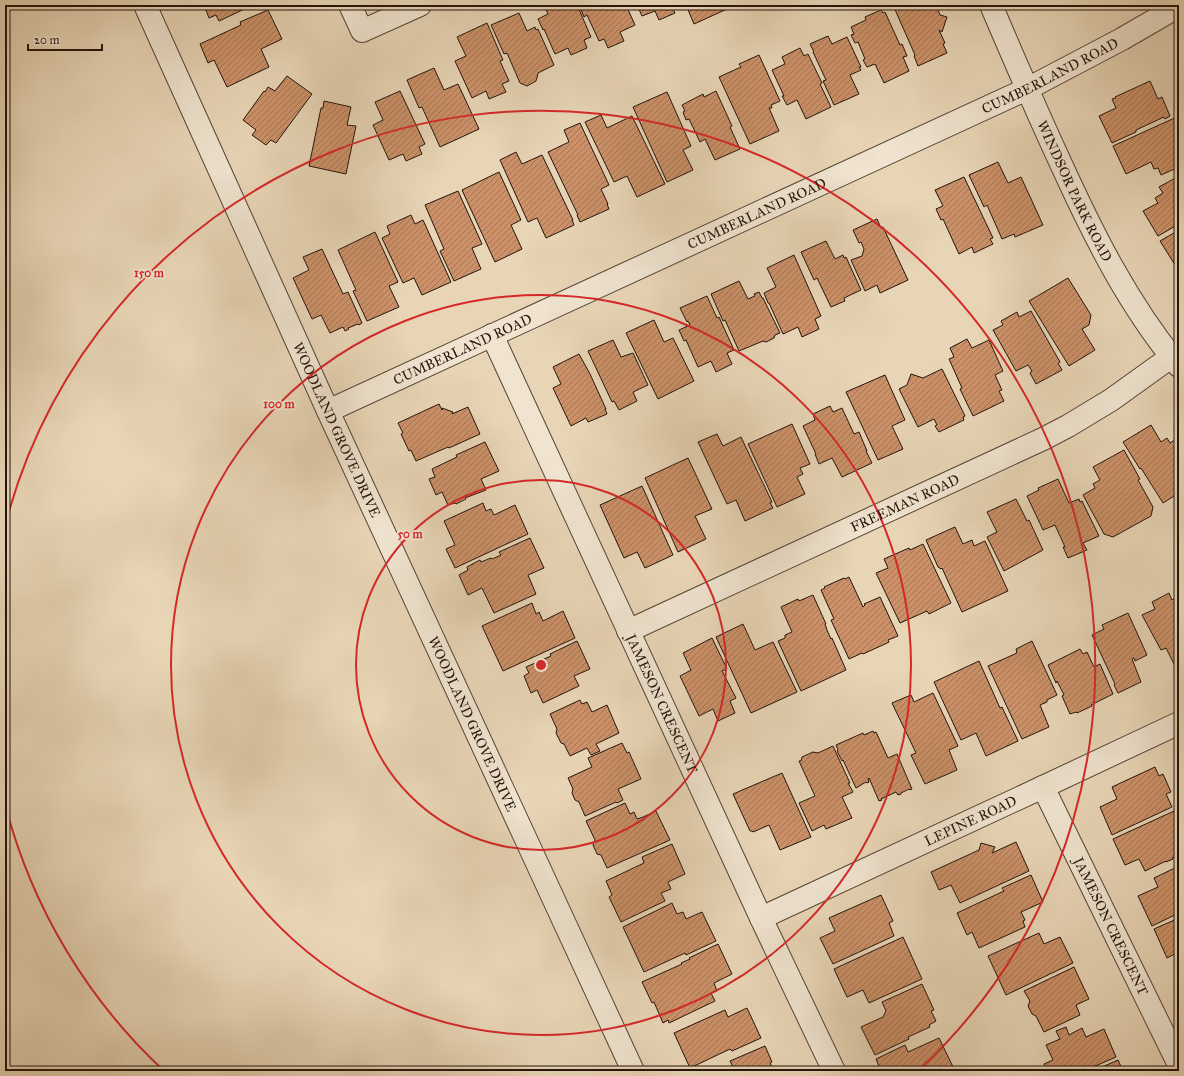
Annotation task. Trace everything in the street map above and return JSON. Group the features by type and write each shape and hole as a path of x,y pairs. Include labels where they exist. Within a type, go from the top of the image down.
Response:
{"street":[{"name":"WOODLAND GROVE DRIVE","path":"145,5 328,411 633,1071"},
{"path":"350,5 362,31 420,5"},
{"name":"WINDSOR PARK ROAD","path":"991,5 1027,89 1088,222 1104,253 1131,299 1175,361"},
{"name":"CUMBERLAND ROAD","path":"328,411 1027,89 1122,39 1179,6"},
{"name":"JAMESON CRESCENT","path":"492,335 761,918 834,1071"},
{"name":"FREEMAN ROAD","path":"628,631 1043,439 1068,426 1175,361"},
{"name":"LEPINE ROAD","path":"761,918 1179,723"},
{"name":"JAMESON CRESCENT","path":"1044,787 1179,1066"}],"building":[{"path":"204,5 253,5 219,21 216,15 209,18"},
{"path":"544,5 575,5 576,8 578,7 591,37 584,40 587,48 571,55 568,48 555,54 538,19 548,14"},
{"path":"579,5 626,5 635,25 620,32 624,41 608,48 604,39 599,41 587,15 584,17"},
{"path":"637,5 671,5 675,13 659,20 655,11 642,16"},
{"path":"686,5 726,5 727,9 694,24"},
{"path":"893,5 936,5 940,15 947,17 942,32 939,30 945,43 943,44 947,53 918,66 914,56 915,55"},
{"path":"268,10 282,39 261,49 269,67 227,87 214,60 208,63 200,44 241,25 240,22"},
{"path":"881,10 883,13 885,12 900,45 902,44 907,56 903,57 909,71 884,83 875,64 867,67 863,60 865,59 858,42 855,43 851,35 854,34 851,27 866,20 865,17"},
{"path":"519,13 527,31 535,27 536,30 538,29 554,65 538,73 536,81 527,86 520,83 507,53 504,54 491,25"},
{"path":"487,23 503,60 500,61 509,81 502,84 506,92 489,99 486,91 472,98 455,61 466,56 457,37"},
{"path":"828,36 832,44 847,37 861,67 859,67 861,70 850,75 859,94 834,105 823,81 826,80 810,44"},
{"path":"800,48 804,56 808,54 822,83 820,84 831,107 806,119 797,100 787,105 772,70 785,64 782,57"},
{"path":"759,55 780,101 771,105 772,108 769,108 779,131 750,144 719,77 741,67 739,64"},
{"path":"434,68 444,90 458,84 479,129 440,147 422,107 419,108 407,80"},
{"path":"287,76 312,94 276,143 271,140 266,145 252,135 256,130 243,120 268,87 275,91"},
{"path":"1150,81 1158,99 1162,97 1170,116 1165,119 1164,117 1136,130 1136,132 1112,143 1099,116 1116,108 1112,99"},
{"path":"400,91 425,144 419,147 422,154 406,161 403,154 389,160 373,125 383,120 375,102"},
{"path":"716,91 732,126 730,127 740,149 715,160 705,139 700,142 689,119 686,120 683,112 685,111 682,105 703,94 704,97"},
{"path":"667,92 691,146 683,150 693,170 667,182 633,107"},
{"path":"324,101 351,107 347,125 356,126 346,174 309,166 321,108 323,108"},
{"path":"601,115 607,128 632,116 665,184 637,197 627,176 614,182 585,122"},
{"path":"1179,116 1179,167 1161,175 1158,168 1154,169 1151,162 1126,174 1113,146"},
{"path":"580,123 609,185 601,189 609,209 580,222 548,152 569,142 564,130"},
{"path":"516,152 522,164 542,155 574,225 546,238 537,218 528,222 500,160"},
{"path":"998,162 1008,183 1021,177 1043,225 1015,237 1014,234 1002,239 987,205 984,207 969,175"},
{"path":"499,172 521,220 511,225 522,249 495,262 462,190"},
{"path":"1179,176 1179,224 1158,236 1143,211 1158,203 1155,198 1163,193 1159,187"},
{"path":"964,177 993,238 990,239 993,244 974,253 972,247 959,254 943,219 941,220 936,209 943,206 935,190"},
{"path":"458,191 482,244 472,248 481,269 454,281 440,251 444,249 425,205"},
{"path":"411,215 415,224 423,220 451,282 422,295 414,278 403,283 382,238 390,234 387,226"},
{"path":"877,219 881,228 883,227 908,280 880,293 877,285 865,291 851,260 862,256 864,249 861,242 859,243 853,230"},
{"path":"1179,230 1179,267 1177,268 1160,241"},
{"path":"375,232 398,282 389,286 399,307 367,321 353,291 356,290 338,250"},
{"path":"826,241 835,259 843,255 844,258 846,257 861,290 844,298 845,301 831,307 817,278 814,280 801,252"},
{"path":"322,249 343,294 348,292 362,323 348,328 349,329 345,331 343,327 330,333 321,315 312,319 293,278 309,270 303,257"},
{"path":"794,255 821,316 815,319 819,329 802,337 798,327 783,334 764,293 776,287 767,268"},
{"path":"1068,278 1091,315 1089,325 1082,329 1095,350 1069,366 1029,301"},
{"path":"739,281 748,299 755,296 754,294 759,292 780,333 766,342 763,341 739,351 711,294"},
{"path":"707,296 717,318 719,317 734,350 727,353 732,364 716,372 711,361 698,367 686,340 684,341 679,330 690,325 680,308"},
{"path":"1031,311 1060,362 1058,363 1062,370 1036,384 1030,373 1032,371 1028,365 1016,371 993,330 1003,325 1001,321 1017,312 1019,317"},
{"path":"654,320 664,342 673,338 694,381 658,399 626,333"},
{"path":"967,339 972,348 989,340 1003,371 995,375 1002,390 999,391 1004,401 973,416 960,389 962,388 949,359 954,357 950,348"},
{"path":"613,340 621,357 633,353 648,385 633,392 637,401 619,410 614,401 612,402 588,351"},
{"path":"579,354 590,374 607,414 588,422 586,418 571,426 553,388 561,384 553,367"},
{"path":"942,369 965,416 963,417 964,420 939,432 935,426 937,425 934,419 918,427 899,389 907,385 911,374 923,378"},
{"path":"885,375 905,420 892,426 903,449 878,460 846,392"},
{"path":"439,404 442,410 442,408 453,412 452,414 468,407 480,434 416,461 411,450 409,451 401,434 403,433 398,423"},
{"path":"830,406 833,412 842,408 854,434 859,432 872,463 842,477 832,458 819,464 803,426 815,420 813,414"},
{"path":"792,424 810,464 800,468 803,474 797,477 805,494 777,507 748,444"},
{"path":"1151,425 1161,442 1167,438 1170,443 1178,438 1179,441 1179,493 1163,503 1123,442"},
{"path":"717,434 723,446 741,437 772,502 770,503 773,508 745,521 736,500 727,504 698,442"},
{"path":"485,442 499,471 481,479 486,490 465,498 466,499 456,504 448,505 442,492 436,495 429,479 435,477 432,469 457,457 456,455"},
{"path":"1124,450 1153,507 1151,516 1113,537 1104,534 1083,495 1095,488 1093,484 1100,480 1093,467"},
{"path":"688,458 712,509 695,516 706,539 678,552 645,478"},
{"path":"1058,479 1069,503 1079,499 1080,502 1082,501 1099,536 1083,543 1087,550 1068,558 1063,547 1065,547 1055,525 1043,530 1027,496 1039,490 1038,488"},
{"path":"642,486 673,555 645,568 637,552 624,558 600,505"},
{"path":"1016,499 1027,521 1029,520 1043,550 1004,571 987,537 997,532 987,512"},
{"path":"483,503 486,511 491,509 494,515 515,505 528,534 455,568 446,549 455,545 444,521"},
{"path":"955,527 963,544 972,540 974,546 985,541 1008,591 962,612 942,568 941,569 938,567 926,540"},
{"path":"530,538 544,568 528,575 536,594 494,613 482,588 468,595 459,575 468,570 467,567 480,560 481,562 501,555 499,552"},
{"path":"923,544 951,603 929,614 927,611 900,623 876,573 888,568 884,559 909,548 910,550"},
{"path":"849,577 863,607 865,605 864,604 880,597 898,636 888,640 889,642 885,644 849,659 831,620 834,619 821,590 825,588 824,587"},
{"path":"1169,593 1172,600 1175,598 1179,606 1179,664 1175,666 1166,648 1161,650 1142,615 1155,609 1152,602"},
{"path":"813,595 826,624 827,630 846,670 801,691 778,641 785,638 785,635 792,632 781,607 798,599 799,601"},
{"path":"532,603 536,614 539,612 543,621 563,611 575,638 503,671 482,626"},
{"path":"1128,613 1147,655 1135,661 1134,658 1132,659 1141,682 1118,693 1092,635 1104,629 1102,625"},
{"path":"743,624 755,650 773,642 797,692 751,713 716,637"},
{"path":"712,638 727,669 722,671 736,698 730,701 735,713 718,721 713,709 699,716 680,676 691,670 683,653"},
{"path":"577,641 590,669 574,676 579,686 543,703 537,690 531,693 524,676 529,673 526,667 551,656 550,654"},
{"path":"1032,641 1057,695 1040,705 1049,727 1022,739 988,666 1017,653 1016,649"},
{"path":"1080,649 1083,654 1087,652 1094,667 1100,664 1113,694 1077,713 1070,714 1062,696 1064,695 1057,681 1056,683 1048,665"},
{"path":"979,661 1000,708 1002,707 1018,741 986,756 976,733 961,740 934,682"},
{"path":"933,693 958,746 949,750 957,770 925,784 911,755 916,753 892,703 911,695 914,702"},
{"path":"580,700 582,704 587,702 592,712 607,705 619,733 596,744 600,751 591,755 587,748 570,756 556,733 557,729 550,714"},
{"path":"873,731 874,733 876,732 888,758 897,754 912,789 898,795 896,792 879,801 869,778 869,782 866,782 856,788 843,760 842,761 837,751 836,745 863,733 864,735"},
{"path":"622,743 627,753 629,752 641,779 618,789 623,800 585,816 579,802 575,800 572,793 573,789 568,778 592,767 588,758"},
{"path":"833,746 853,792 842,797 852,818 826,829 824,825 812,831 799,803 815,796 799,761 801,761 802,757 813,752 818,753"},
{"path":"1155,767 1159,776 1163,774 1171,792 1166,794 1172,807 1112,835 1100,807 1117,799 1112,787"},
{"path":"782,773 811,837 780,850 769,825 753,832 750,831 733,794"},
{"path":"625,803 630,814 634,812 637,819 656,811 670,840 607,868 601,855 597,854 593,845 595,840 586,821"},
{"path":"1174,811 1179,822 1179,855 1145,871 1139,859 1125,865 1113,839"},
{"path":"1016,842 1029,871 960,903 951,885 939,890 931,872 979,850 981,843 995,847 992,853"},
{"path":"672,844 685,874 668,882 671,889 661,893 665,901 621,922 609,897 612,895 606,881 644,863 642,857"},
{"path":"1179,866 1179,913 1152,926 1138,896 1158,887 1154,878"},
{"path":"1031,875 1043,902 1021,912 1025,920 1023,921 1025,927 979,948 972,932 967,935 957,913 1004,891 1002,888"},
{"path":"881,895 893,921 889,923 894,936 833,964 820,938 835,931 829,918"},
{"path":"672,903 677,914 683,912 686,919 702,912 716,941 686,955 685,953 644,972 623,927"},
{"path":"1179,918 1179,952 1167,958 1154,929"},
{"path":"1039,933 1044,944 1060,937 1073,963 1006,995 988,956"},
{"path":"903,937 922,979 869,1003 863,990 847,997 834,969"},
{"path":"718,944 732,974 714,983 717,991 711,993 715,1001 669,1023 668,1020 663,1023 654,1002 652,1003 642,982 682,964 681,963 690,959 689,958"},
{"path":"1074,967 1089,999 1076,1005 1080,1015 1044,1032 1036,1016 1032,1014 1028,1006 1030,1001 1024,991"},
{"path":"922,984 934,1010 931,1011 936,1021 929,1025 930,1027 908,1037 909,1039 875,1055 861,1027 883,1017 886,1011 882,1002"},
{"path":"747,1008 761,1038 732,1051 730,1049 690,1068 674,1033 725,1010 728,1017"},
{"path":"1066,1027 1069,1035 1082,1028 1086,1037 1104,1029 1116,1057 1086,1070 1047,1071 1044,1064 1053,1060 1046,1045 1060,1039 1056,1031"},
{"path":"939,1038 955,1071 881,1071 876,1059 905,1045 908,1052"},
{"path":"765,1046 774,1071 735,1071 730,1061"},
{"path":"1118,1060 1123,1071 1093,1071"}]}
